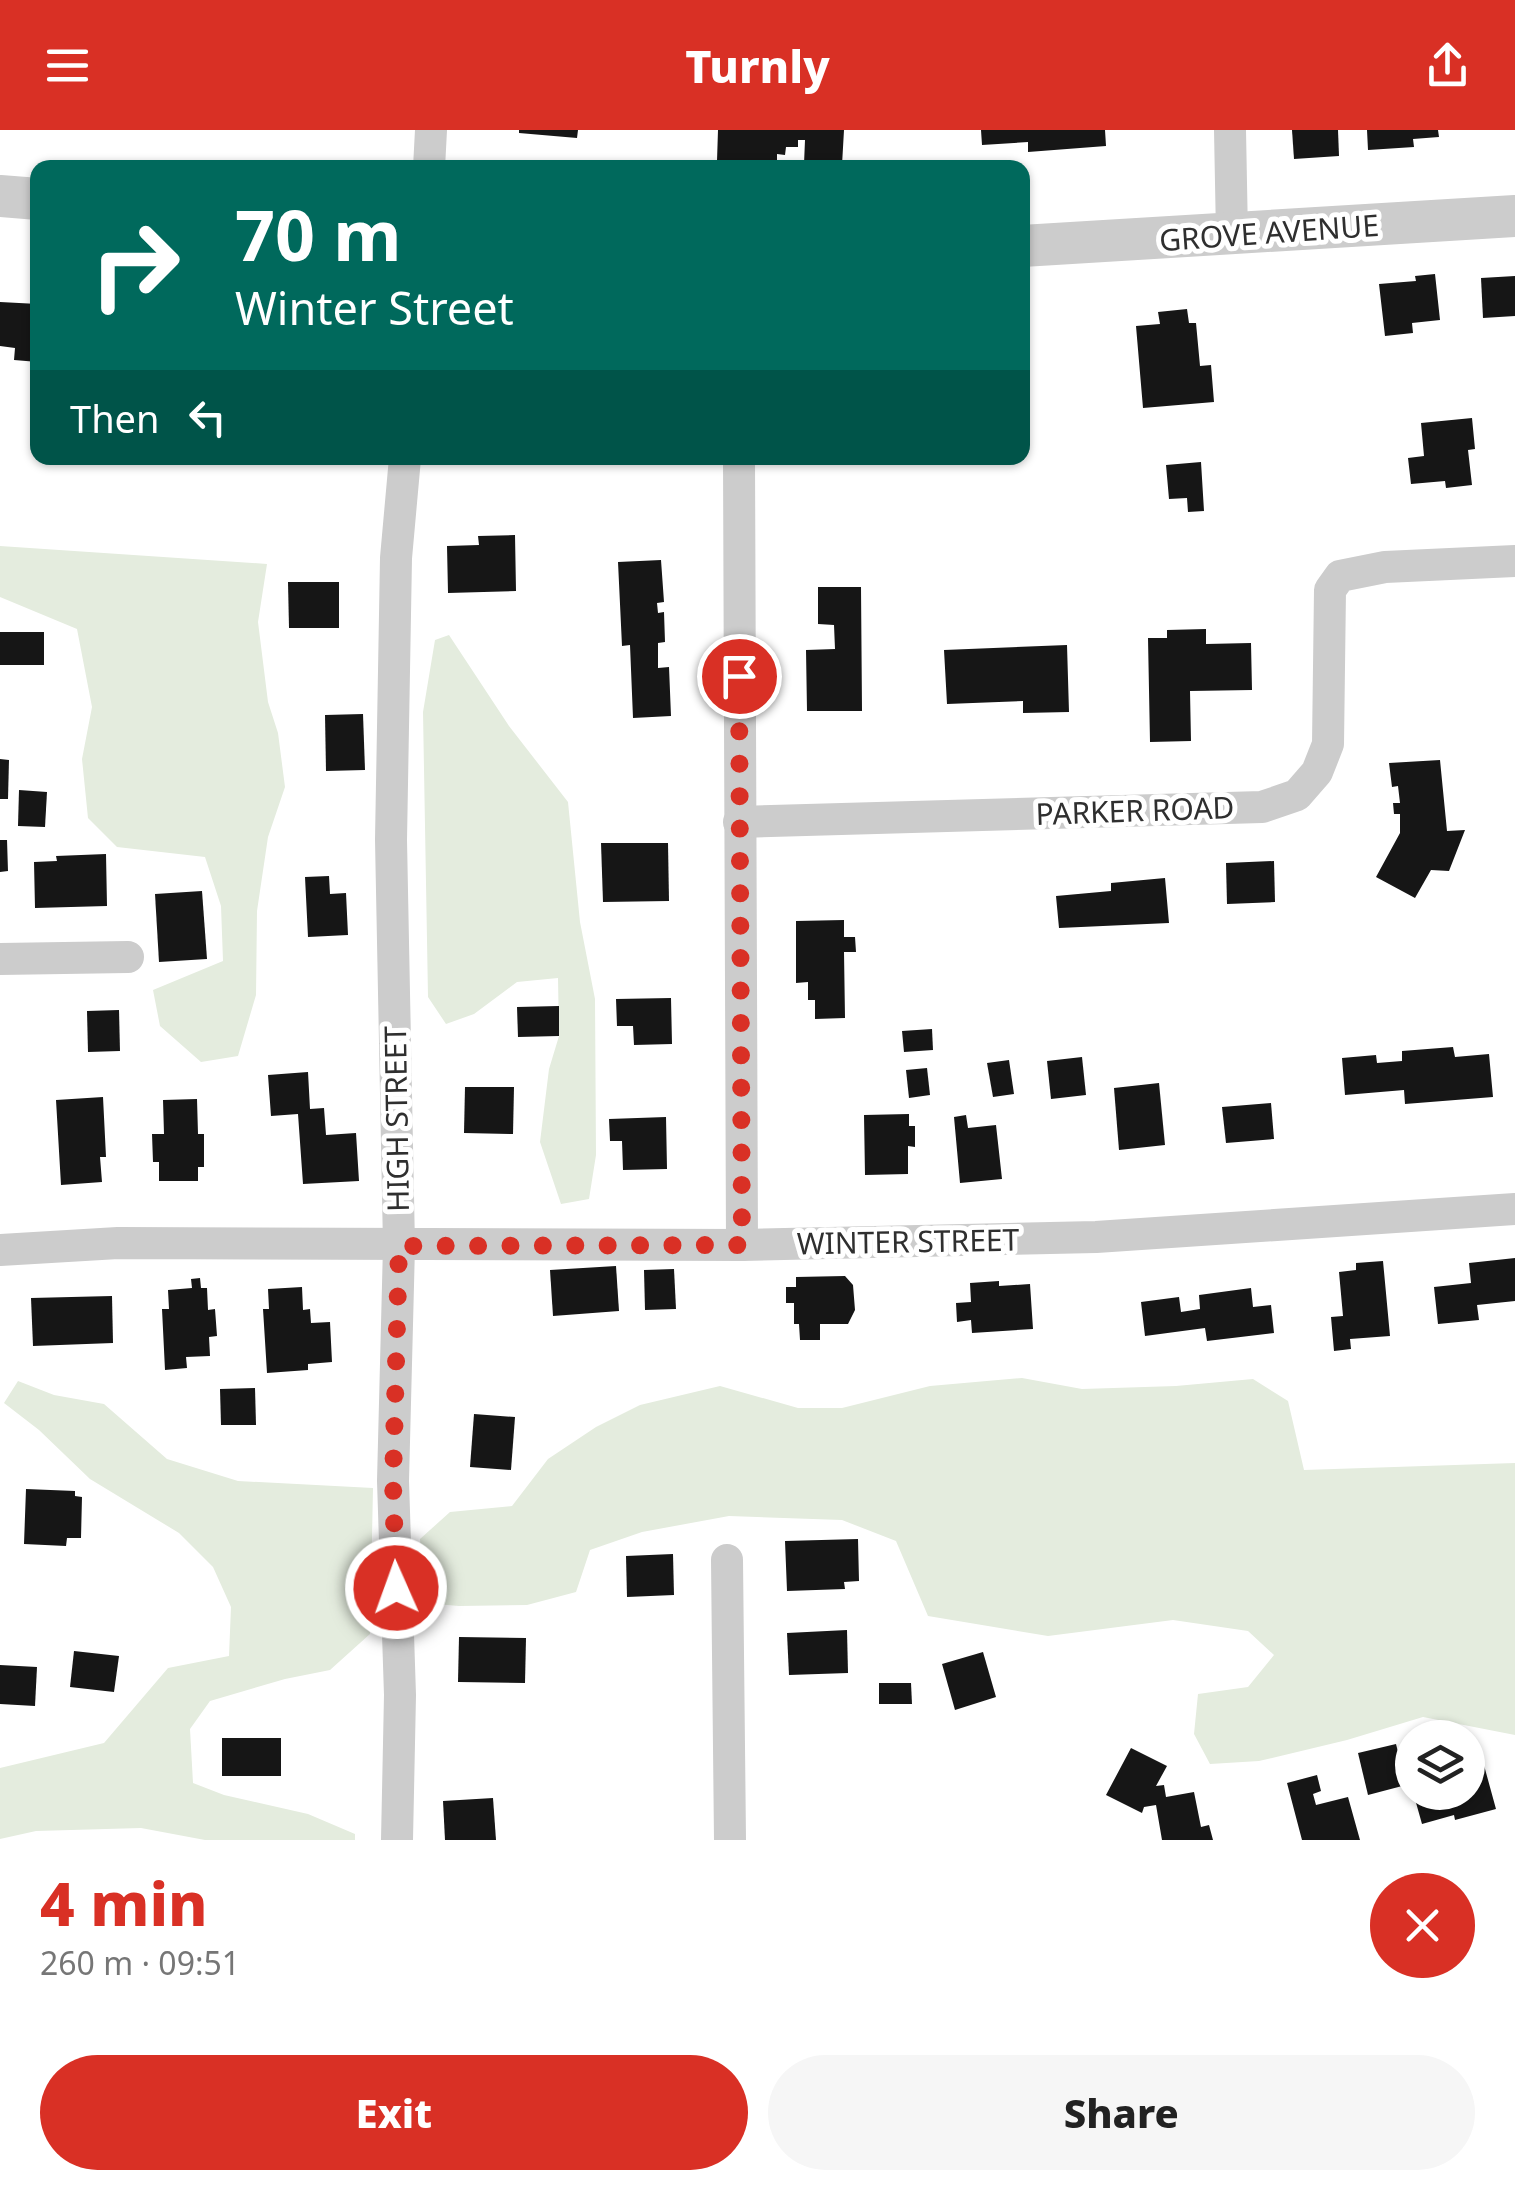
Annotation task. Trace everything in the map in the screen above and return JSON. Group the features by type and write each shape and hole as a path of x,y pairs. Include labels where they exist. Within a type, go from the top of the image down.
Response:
{"street":[{"path":"429,160 431,130"},
{"path":"1230,130 1232,234"},
{"path":"0,196 30,198"},
{"name":"GROVE AVENUE","path":"1030,246 1515,216"},
{"name":"HIGH STREET","path":"396,1840 400,1695 393,1482 399,1246 392,840 396,558 404,465"},
{"path":"739,465 742,1245"},
{"name":"PARKER ROAD","path":"739,822 1262,806 1297,795 1318,772 1328,744 1330,590 1340,576 1384,567 1515,561"},
{"path":"0,959 128,957"},
{"name":"WINTER STREET","path":"0,1250 118,1243 742,1245 1096,1237 1515,1208"},
{"path":"727,1560 730,1840"}],"shaded area":[{"path":"0,546 267,564 258,622 268,702 278,733 285,787 268,837 257,911 256,995 238,1056 201,1062 160,1026 153,990 223,961 221,906 205,857 117,847 88,818 82,759 92,707 77,629 0,597"},
{"path":"449,635 509,726 568,802 580,922 595,999 596,1155 589,1199 561,1204 540,1142 549,1069 559,1036 558,978 517,982 474,1014 446,1024 428,997 423,712 435,640"},
{"path":"1022,1378 1082,1389 1253,1379 1288,1401 1304,1470 1515,1463 1515,1735 1485,1729 1485,1720 1423,1717 1395,1720 1395,1725 1347,1740 1259,1761 1210,1764 1194,1734 1198,1694 1248,1687 1274,1655 1248,1631 1173,1620 1048,1636 928,1616 896,1541 842,1520 729,1516 642,1532 590,1550 576,1592 527,1605 424,1603 420,1539 450,1512 512,1506 548,1459 596,1427 640,1405 720,1386 798,1408 842,1408 930,1386"},
{"path":"18,1381 54,1395 104,1404 167,1459 238,1481 373,1488 370,1634 330,1670 210,1701 190,1729 193,1783 224,1795 308,1814 355,1834 355,1840 205,1840 141,1828 36,1831 0,1839 0,1768 104,1743 168,1668 229,1656 231,1607 213,1567 179,1533 90,1479 4,1403"}],"building":[{"path":"519,130 578,130 577,138"},
{"path":"718,130 844,130 842,160 804,160 805,140 798,140 798,147 786,147 785,155 777,154 777,160 717,160"},
{"path":"981,130 1105,130 1106,146 1028,152 1028,142 982,145"},
{"path":"1292,130 1338,130 1339,156 1294,159"},
{"path":"1367,130 1438,130 1439,137 1413,139 1414,147 1368,150"},
{"path":"1435,274 1440,320 1412,323 1413,333 1385,336 1379,284 1416,281 1415,276"},
{"path":"1515,276 1515,316 1483,318 1481,278"},
{"path":"0,302 30,304 30,361 14,360 15,348 0,346"},
{"path":"1187,309 1189,323 1196,323 1200,366 1211,365 1214,402 1143,408 1136,326 1160,324 1158,312"},
{"path":"1472,418 1475,449 1468,450 1472,485 1446,488 1445,481 1411,484 1408,458 1424,456 1421,423"},
{"path":"1201,462 1204,511 1188,512 1187,498 1169,499 1166,465"},
{"path":"515,535 516,591 448,593 447,546 479,545 478,536"},
{"path":"661,560 664,602 657,603 658,613 664,612 665,642 658,643 658,668 669,667 671,716 633,718 630,645 622,646 618,562"},
{"path":"288,582 339,582 339,628 289,628"},
{"path":"818,587 861,587 862,711 807,711 806,650 835,649 834,625 818,624"},
{"path":"1206,629 1206,644 1251,643 1252,690 1190,691 1191,741 1150,742 1148,638 1167,638 1167,630"},
{"path":"0,632 44,632 44,665 0,665"},
{"path":"1067,645 1069,712 1023,713 1023,701 947,704 944,650"},
{"path":"363,714 365,770 326,771 325,715"},
{"path":"0,759 9,760 8,799 0,799"},
{"path":"1440,760 1447,831 1465,830 1449,871 1431,870 1415,898 1376,877 1400,833 1400,814 1394,814 1393,803 1400,803 1398,786 1392,787 1389,763"},
{"path":"19,790 47,792 45,827 18,826"},
{"path":"0,840 7,840 8,871 0,872"},
{"path":"601,843 668,843 669,901 603,902"},
{"path":"106,854 107,906 35,908 34,862 57,861 56,856"},
{"path":"1274,861 1275,902 1227,904 1226,863"},
{"path":"329,876 330,894 346,893 348,935 308,937 305,877"},
{"path":"1165,878 1169,923 1059,928 1056,896 1111,891 1111,883"},
{"path":"202,891 207,959 159,962 155,894"},
{"path":"844,920 844,937 855,937 856,952 844,952 845,1018 815,1019 815,1000 808,1000 808,982 796,983 796,921"},
{"path":"671,998 672,1044 634,1045 633,1026 617,1026 616,999"},
{"path":"559,1006 559,1036 518,1037 517,1007"},
{"path":"119,1010 120,1051 88,1052 87,1011"},
{"path":"932,1029 933,1050 904,1052 902,1031"},
{"path":"1453,1047 1455,1057 1489,1054 1493,1097 1405,1104 1404,1090 1345,1095 1342,1058 1376,1055 1377,1063 1402,1061 1402,1051"},
{"path":"1082,1057 1086,1095 1051,1099 1047,1061"},
{"path":"1009,1060 1014,1094 993,1097 987,1063"},
{"path":"927,1068 930,1095 909,1098 906,1070"},
{"path":"308,1072 310,1109 324,1108 326,1135 356,1133 359,1181 303,1184 298,1114 271,1116 268,1075"},
{"path":"1159,1083 1165,1145 1119,1150 1114,1088"},
{"path":"465,1087 514,1087 513,1134 464,1133"},
{"path":"103,1097 106,1157 100,1157 102,1182 61,1185 56,1100"},
{"path":"197,1099 198,1134 204,1134 204,1167 198,1167 198,1181 159,1181 159,1162 153,1162 152,1134 164,1134 163,1100"},
{"path":"1271,1103 1274,1139 1226,1143 1222,1107"},
{"path":"909,1114 909,1126 915,1126 915,1147 908,1146 908,1174 865,1175 864,1115"},
{"path":"966,1115 968,1128 996,1125 1002,1179 960,1183 954,1117"},
{"path":"666,1117 667,1169 623,1170 622,1141 610,1141 609,1119"},
{"path":"1515,1258 1515,1301 1477,1305 1479,1320 1438,1324 1434,1287 1471,1283 1469,1263"},
{"path":"1383,1261 1390,1336 1350,1339 1351,1349 1334,1351 1331,1317 1343,1316 1339,1272 1356,1270 1356,1263"},
{"path":"616,1266 619,1311 553,1316 550,1270"},
{"path":"674,1269 676,1309 645,1310 644,1270"},
{"path":"845,1276 853,1285 855,1310 848,1324 820,1324 820,1340 800,1340 799,1324 794,1324 794,1303 786,1303 786,1287 796,1287 796,1277"},
{"path":"200,1278 201,1288 207,1288 208,1310 215,1309 217,1336 209,1337 210,1356 186,1357 187,1368 165,1370 162,1309 169,1309 168,1290 192,1288 191,1279"},
{"path":"999,1281 999,1286 1030,1284 1033,1329 972,1333 971,1320 957,1322 956,1303 971,1302 970,1283"},
{"path":"302,1287 303,1310 310,1309 311,1323 330,1322 332,1362 308,1364 308,1370 267,1373 263,1309 269,1309 268,1289"},
{"path":"1251,1288 1253,1307 1271,1305 1274,1333 1207,1341 1205,1328 1145,1336 1141,1302 1179,1297 1181,1312 1200,1309 1199,1295"},
{"path":"112,1296 113,1343 33,1346 31,1298"},
{"path":"255,1388 256,1425 221,1425 220,1389"},
{"path":"474,1414 515,1417 511,1470 470,1467"},
{"path":"26,1489 75,1491 75,1496 82,1497 81,1538 67,1538 66,1546 24,1544"},
{"path":"858,1539 859,1581 844,1582 845,1589 787,1591 785,1541"},
{"path":"673,1554 674,1595 627,1597 626,1556"},
{"path":"847,1630 848,1673 789,1675 787,1633"},
{"path":"459,1637 526,1638 525,1683 458,1682"},
{"path":"74,1651 119,1656 114,1692 70,1687"},
{"path":"983,1652 996,1697 955,1710 942,1664"},
{"path":"0,1665 37,1667 35,1706 0,1704"},
{"path":"879,1683 911,1683 912,1704 879,1704"},
{"path":"222,1738 281,1738 281,1776 222,1776"},
{"path":"1395,1744 1395,1788 1368,1795 1358,1753"},
{"path":"1131,1748 1167,1766 1156,1786 1164,1785 1166,1797 1194,1792 1201,1827 1209,1825 1213,1840 1162,1840 1156,1805 1144,1807 1142,1813 1106,1795"},
{"path":"1485,1769 1496,1809 1422,1824 1418,1810 1485,1810"},
{"path":"1317,1775 1321,1791 1313,1794 1316,1805 1348,1797 1360,1840 1302,1840 1287,1783"},
{"path":"493,1798 496,1840 445,1840 443,1801"}],"route":[{"path":"396,1588 393,1482 399,1246 742,1245 739,676"}]}
